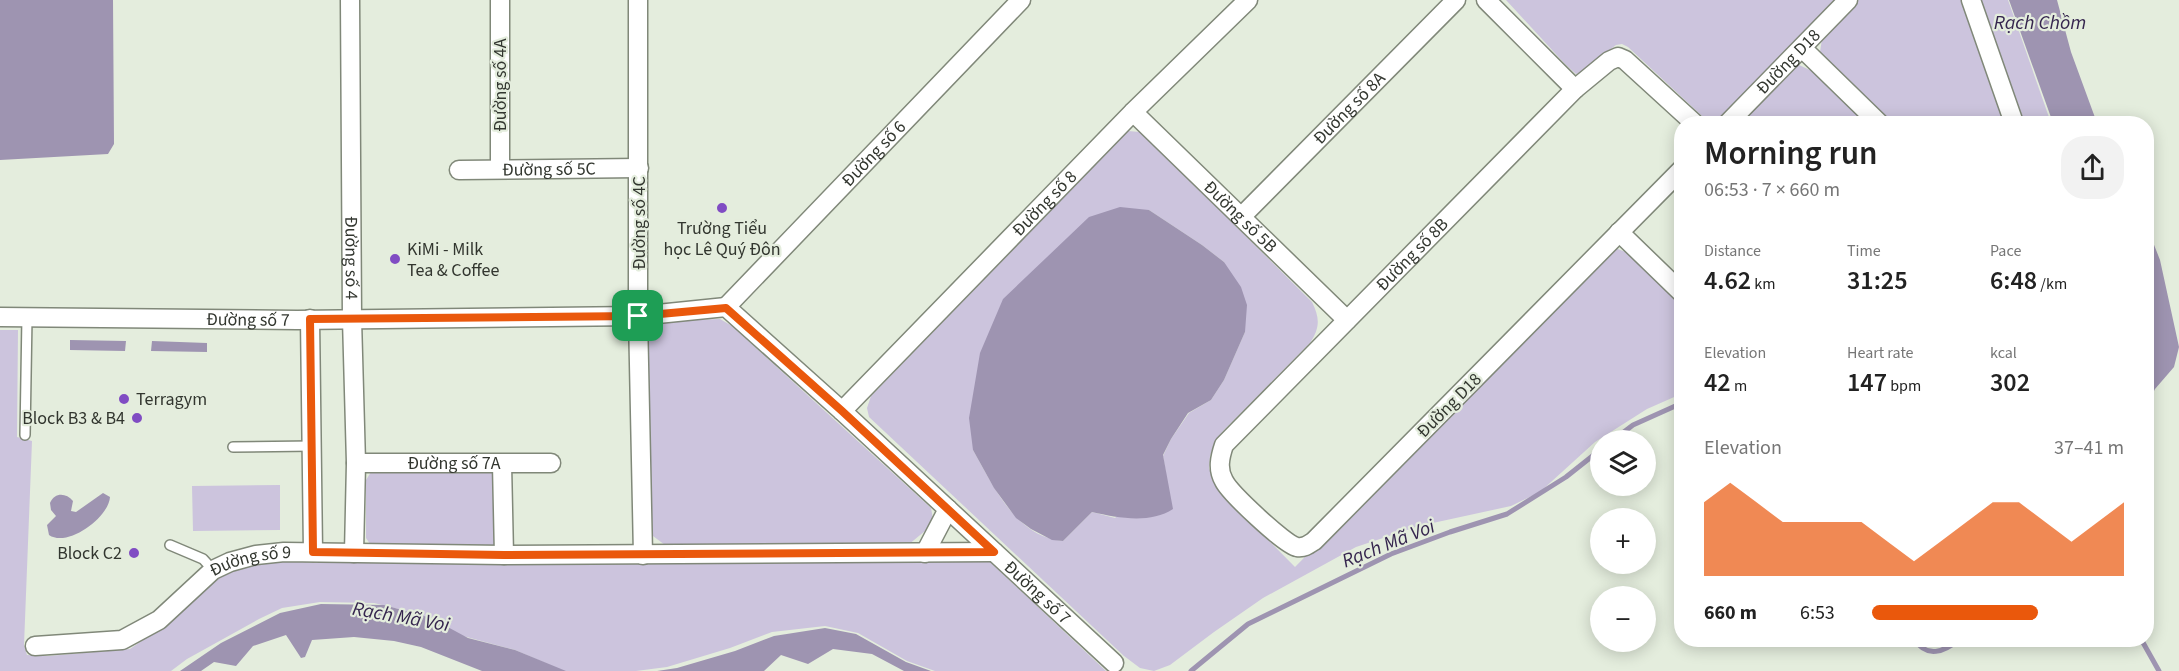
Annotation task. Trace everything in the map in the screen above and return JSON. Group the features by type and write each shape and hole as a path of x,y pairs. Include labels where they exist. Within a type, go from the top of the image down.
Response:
{"street":[{"name":"Đường số 4","path":"350,0 352,319 356,463 354,553"},
{"name":"Đường số 4A","path":"500,0 500,169"},
{"name":"Đường số 4C","path":"638,0 638,316 643,555"},
{"name":"Đường số 6","path":"726,308 1021,0"},
{"name":"Đường số 8","path":"842,411 1133,112 1248,0"},
{"name":"Đường số 8A","path":"1242,216 1456,0"},
{"path":"1486,0 1575,88"},
{"name":"Đường D18","path":"1735,116 1848,0"},
{"path":"1971,0 2012,116"},
{"path":"1802,48 1872,116"},
{"name":"Đường số 8B","path":"1219,461 1224,445 1575,88 1609,61 1618,57 1625,60 1686,116"},
{"name":"Đường số 5B","path":"1133,112 1347,320"},
{"name":"Đường số 5C","path":"459,170 639,168"},
{"name":"Đường D18","path":"1219,461 1223,480 1229,488 1285,542 1299,548 1306,547 1674,178"},
{"path":"1619,232 1674,285"},
{"name":"Đường số 7","path":"0,317 352,319 638,316 726,308 842,411 1114,663"},
{"path":"310,319 313,552"},
{"name":"Đường số 7A","path":"356,463 551,463"},
{"path":"502,464 504,555"},
{"path":"926,553 948,509"},
{"name":"Đường số 9","path":"35,646 122,640 159,620 213,570 230,562 256,555 284,552 643,555 994,552"}],"lane":[{"path":"25,435 27,317"},
{"path":"234,447 313,446"},
{"path":"170,545 203,559 213,570"}],"shaded area":[{"path":"1506,0 1839,0 1724,116 1702,116 1622,44 1616,45 1582,72 1576,74"},
{"path":"1859,0 1963,0 2004,116 1883,116 1820,52 1822,39"},
{"path":"1979,0 2008,0 2049,116 2020,116"},
{"path":"1799,65 1812,71 1859,116 1747,116 1793,68"},
{"path":"1128,131 1140,132 1146,137 1312,302 1315,308 1318,318 1317,328 1310,343 1216,439 1210,456 1209,468 1217,488 1295,567 1606,252 1615,248 1631,254 1674,298 1674,397 1647,409 1614,430 1590,430 1590,447 1540,492 1511,506 1419,526 1356,547 1263,598 1170,665 1154,671 1140,668 1124,656 869,417 867,408 871,396","holes":["1149,210 1224,262 1245,332 1224,380 1211,400 1189,413 1171,439 1163,456 1166,474 1115,518 1092,512 1063,541 1046,537 1019,520 998,494 973,450"]},
{"path":"720,319 732,326 931,508 933,519 925,531 908,545 665,545 653,536 649,525 649,337 655,327 663,321"},
{"path":"0,330 18,330 17,437 32,441 24,645 27,655 48,656 130,649 166,624 212,579 257,562 281,559 314,563 988,560 1106,671 935,671 907,661 858,633 825,626 772,632 730,648 667,667 636,671 564,671 515,650 463,636 411,612 374,603 320,602 282,608 187,659 171,671 0,671"},
{"path":"382,467 494,472 495,546 370,544 366,538 366,480 371,472"},
{"path":"280,485 280,530 193,531 192,486"}],"water":[{"path":"0,0 113,0 114,144 108,154 0,160"},
{"name":"Rạch Chồm","path":"2009,0 2057,0 2071,52 2094,116 2050,116"},
{"path":"1120,207 1149,210 1224,262 1241,287 1247,305 1245,332 1224,380 1211,400 1188,413 1163,455 1173,509 1164,514 1144,518 1123,518 1092,512 1063,541 1052,540 1016,518 994,488 973,450 969,418 980,353 1003,299 1089,217"},
{"path":"2154,245 2160,260 2179,347 2174,367 2154,391"},
{"path":"70,340 126,341 125,351 70,350"},
{"path":"152,341 207,343 207,352 151,351"},
{"path":"103,493 110,497 108,505 103,513 86,528 66,537 57,538 49,535 47,525 56,516 51,510 52,499 58,495 70,498 73,501 71,511 76,512"},
{"path":"321,604 384,605 431,618 468,638 515,650 566,671 482,671 421,647 394,641 354,637 312,640 305,657 301,658 286,635 253,646 236,666 214,662 201,671 180,671 221,643 280,613"},
{"path":"825,628 856,634 906,662 931,671 904,671 872,654 833,649 808,664 781,655 764,671 657,671 677,668 735,651 774,636"}],"waterway":[{"name":"Rạch Mã Voi","path":"1626,430 1674,407"},
{"name":"Rạch Mã Voi","path":"1191,671 1248,624 1391,554 1507,514 1566,477 1590,458"},
{"name":"Rạch Mã Voi","path":"1922,647 1930,651 1948,647"},
{"path":"2146,647 2159,671"}],"place":[{"name":"Trường Tiểu học Lê Quý Đôn","path":"722,208"},
{"name":"KiMi - Milk Tea & Coffee","path":"395,259"},
{"name":"Terragym","path":"124,399"},
{"name":"Block B3 & B4","path":"137,418"},
{"name":"Block C2","path":"134,553"}],"route":[{"path":"726,308 842,411 994,552 504,555 313,552 310,319 638,316 726,308"}]}
